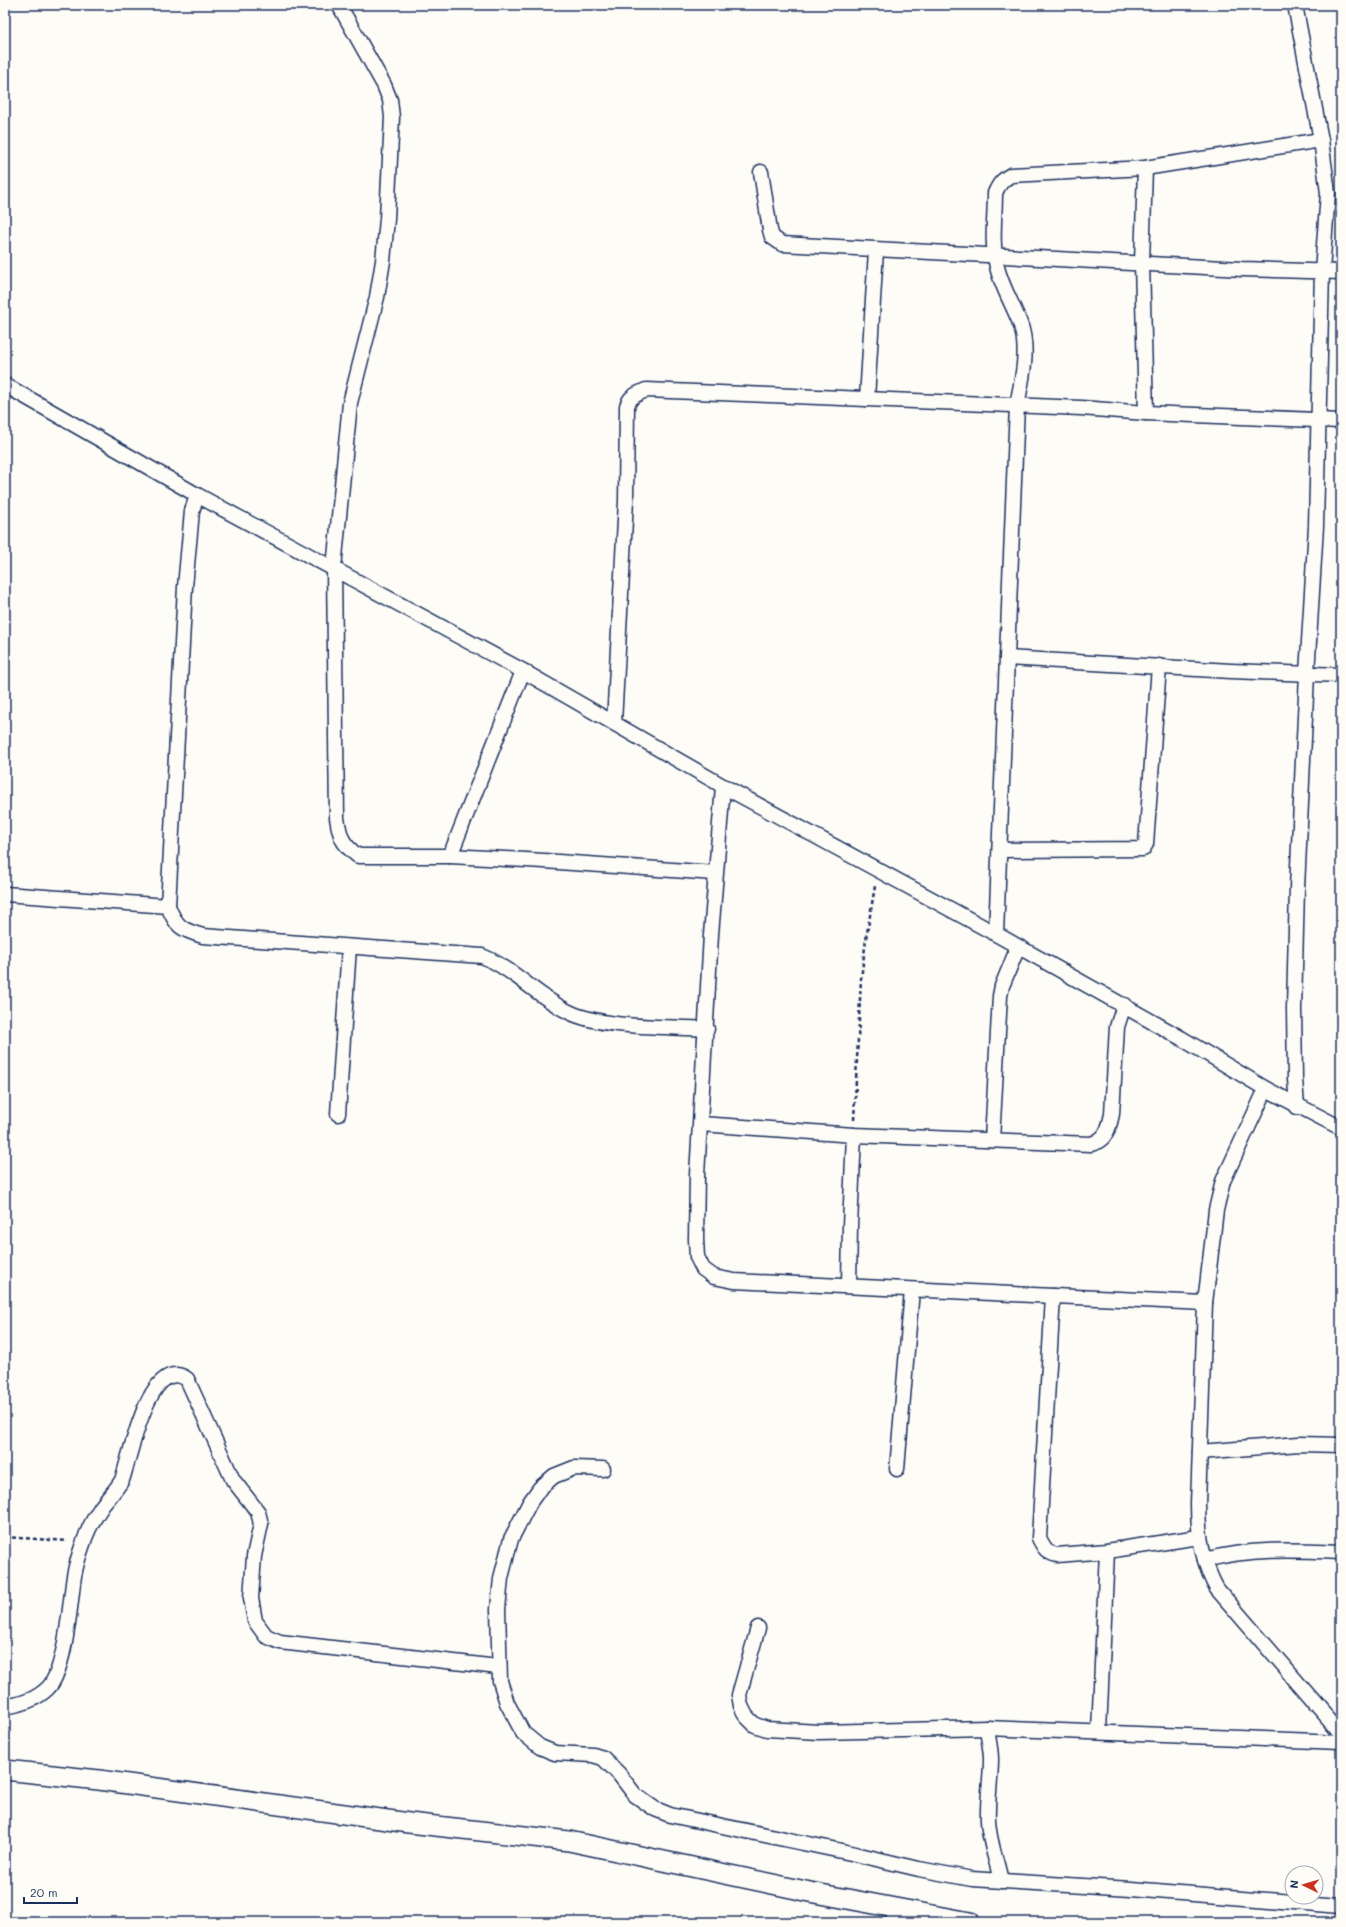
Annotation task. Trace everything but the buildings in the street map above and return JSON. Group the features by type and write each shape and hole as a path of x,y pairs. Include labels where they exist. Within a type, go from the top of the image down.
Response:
{"street":[{"path":"339,5 384,85 390,100 392,117 384,261 377,297 350,403 334,568 336,818 340,836 346,848 358,856 450,856 544,860 715,873"},
{"path":"1295,5 1321,140 1335,194 1322,271 1320,420 1316,526 1306,674 1294,1009 1297,1107"},
{"path":"996,934 1018,405 1023,373 1024,348 1021,327 1003,285 995,256 995,193 1003,179 1011,175 1145,168 1321,140"},
{"path":"1145,168 1142,263 1146,413"},
{"path":"761,172 772,237 782,244 995,256 1341,272"},
{"path":"867,399 876,250"},
{"path":"5,385 198,495 523,671 723,786 1124,1005 1297,1107 1341,1128"},
{"path":"614,723 626,501 627,406 632,396 646,390 1018,405 1146,413 1341,421"},
{"path":"198,495 192,511 185,587 168,906 173,920 178,926 187,931 203,936 482,956 498,963 549,1001 582,1018 608,1023 707,1029"},
{"path":"1007,658 1341,675"},
{"path":"1000,850 1143,849 1146,844 1147,835 1159,666"},
{"path":"450,856 523,671"},
{"path":"723,786 715,873 696,1239 697,1257 703,1269 714,1277 734,1280 1205,1304"},
{"path":"5,894 168,906"},
{"path":"992,1140 1000,996 1002,986 1018,946"},
{"path":"338,1114 349,947"},
{"path":"701,1124 854,1135 1091,1144 1100,1141 1105,1137 1110,1127 1117,1027 1124,1005"},
{"path":"1266,1089 1218,1194 1205,1304 1198,1504 1199,1537 1210,1578 1217,1589 1341,1733"},
{"path":"849,1286 854,1135"},
{"path":"897,1469 912,1290"},
{"path":"1052,1296 1039,1538 1044,1547 1050,1554 1057,1555 1107,1551 1199,1537"},
{"path":"5,1707 22,1703 37,1697 50,1686 59,1665 66,1641 74,1574 83,1542 96,1516 116,1491 122,1480 144,1408 166,1376 173,1374 180,1374 187,1379 233,1480 258,1512 261,1524 254,1556 251,1598 254,1621 266,1636 280,1642 498,1667"},
{"path":"1200,1452 1299,1444 1341,1445"},
{"path":"603,1469 574,1468 554,1476 540,1488 530,1502 512,1539 501,1578 498,1610 498,1667 500,1681 507,1703 523,1733 540,1747 555,1753 593,1755 603,1758 615,1769 635,1795 655,1809 699,1822 851,1853 919,1869 972,1879 1001,1882 1131,1889 1341,1906"},
{"path":"1205,1560 1228,1554 1285,1549 1341,1552"},
{"path":"1099,1732 1107,1551"},
{"path":"758,1628 739,1695 741,1706 746,1716 755,1725 767,1729 819,1732 987,1728 1341,1742"},
{"path":"987,1728 991,1758 988,1822 990,1839 996,1857 1001,1882"},
{"path":"5,1770 99,1780 409,1823 569,1841 810,1892 896,1916 970,1922"}],"path":[{"path":"854,1135 861,979 866,939 878,870"},
{"path":"5,1537 83,1542"}]}
